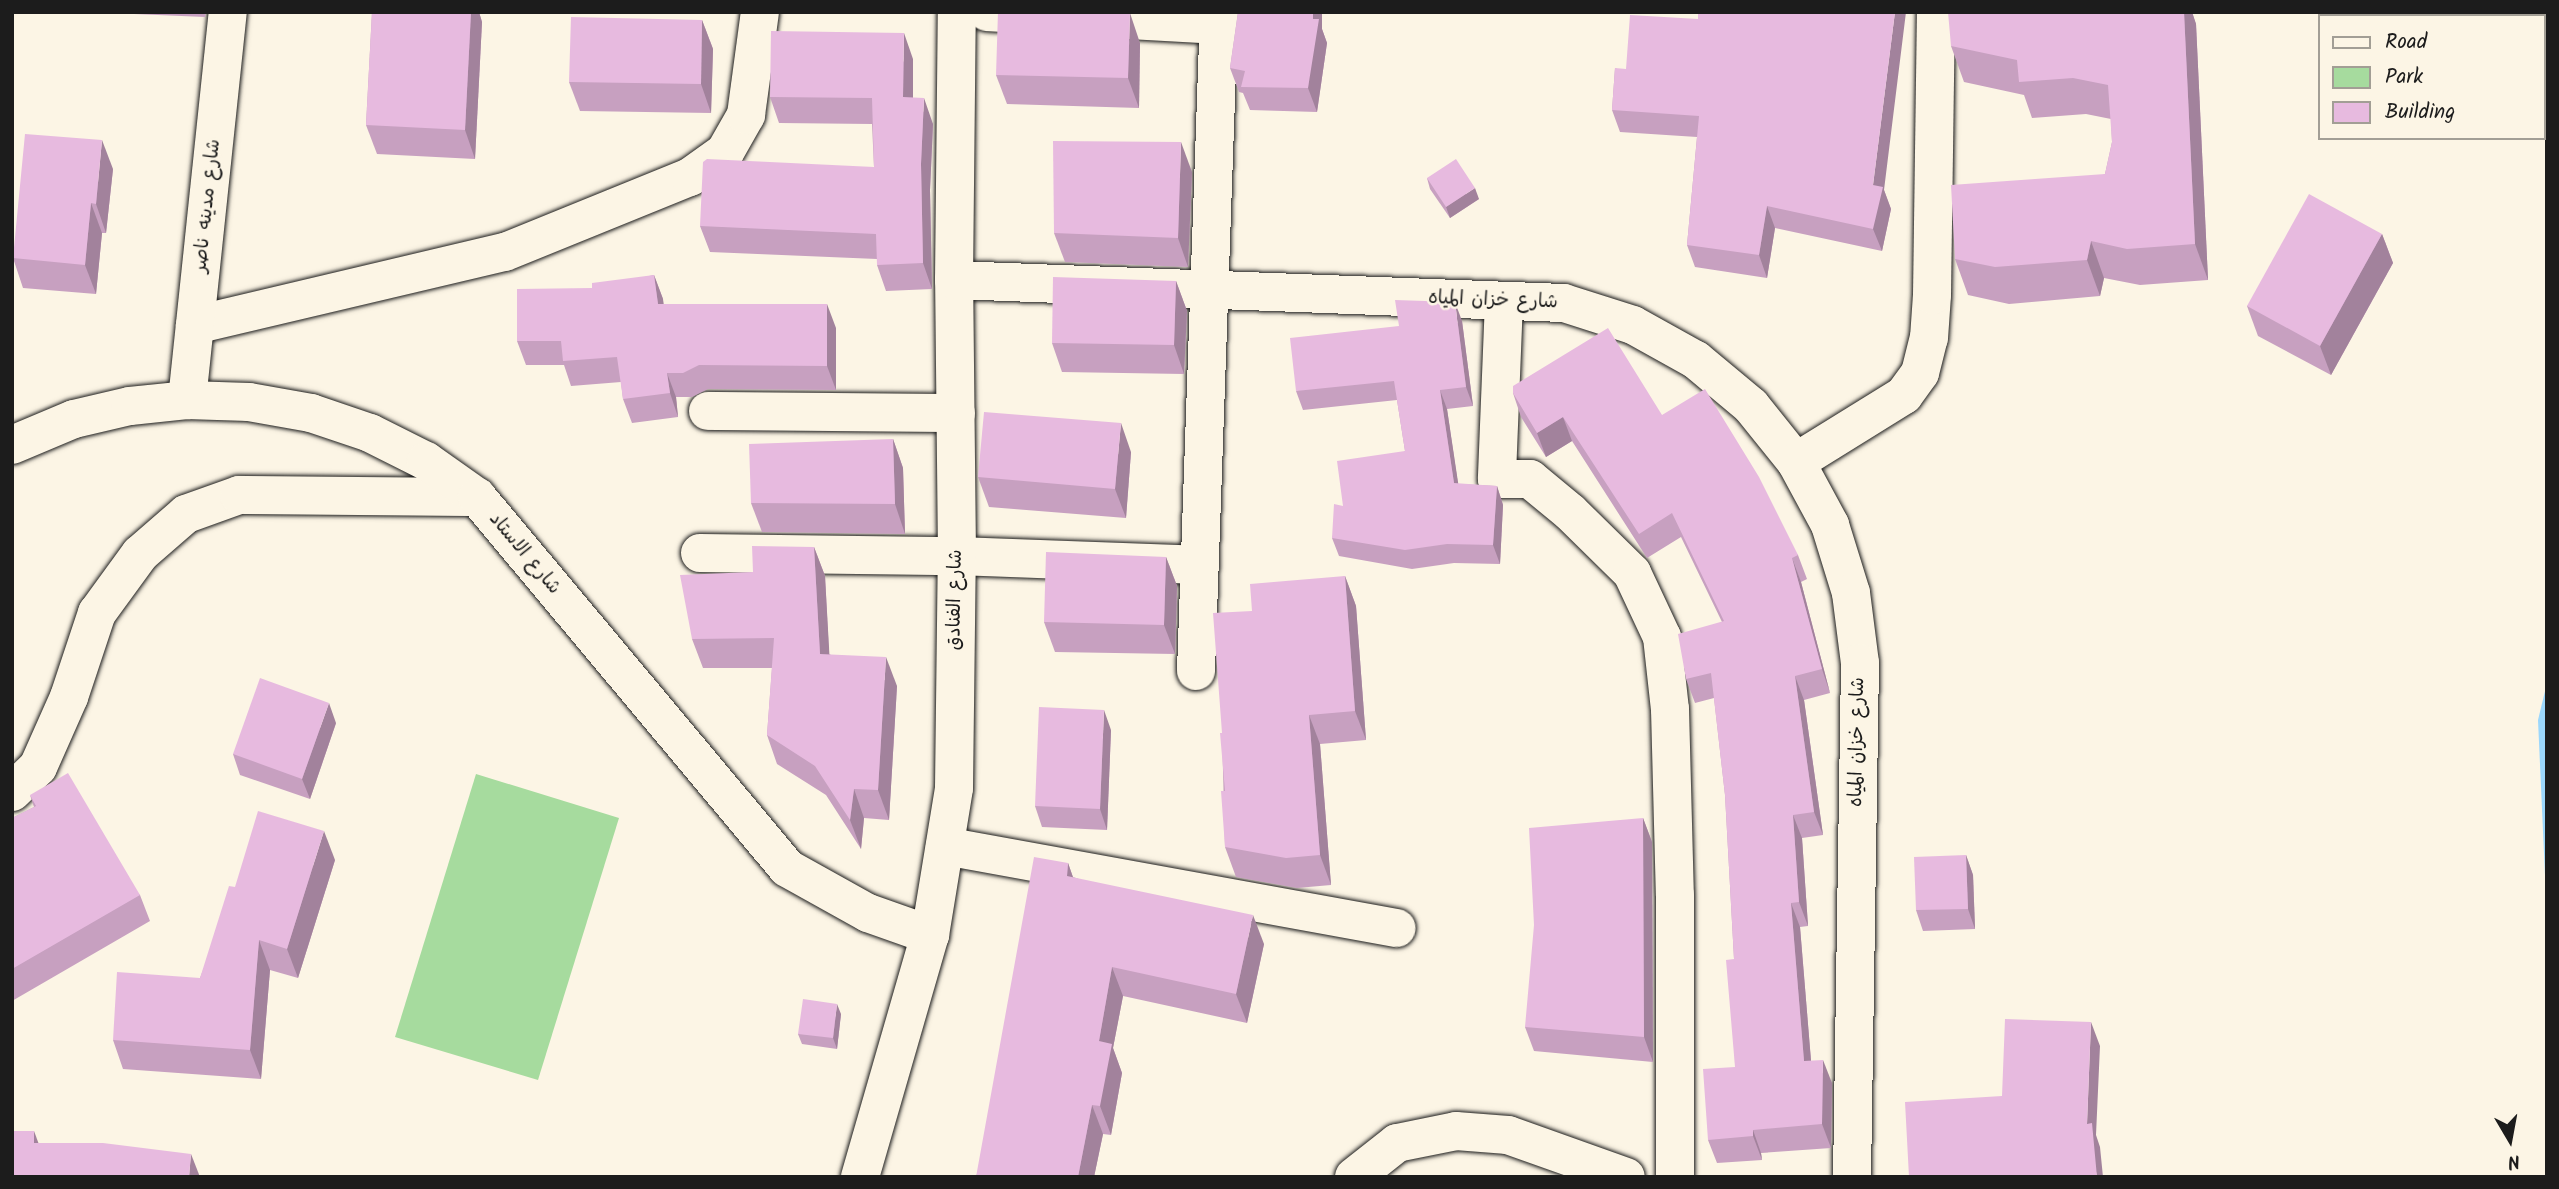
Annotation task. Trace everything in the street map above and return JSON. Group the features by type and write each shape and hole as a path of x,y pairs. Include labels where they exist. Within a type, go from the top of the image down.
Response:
{"street":[{"name":"شارع مدينه ناصر","path":"187,400 228,12"},
{"path":"195,325 505,252 690,177 725,152 746,115 760,12"},
{"name":"شارع الفنادق","path":"860,1177 930,934 954,788 957,556 954,280 957,12"},
{"path":"987,12 1219,19 1196,671"},
{"path":"1796,463 1904,395 1920,373 1929,338 1932,295 1936,12"},
{"name":"شارع خزان المياه","path":"954,280 1564,303 1633,325 1696,360 1751,406 1796,463 1830,525 1851,593 1860,663 1852,1177"},
{"path":"1504,300 1497,479 1530,479 1570,512 1632,573 1662,638 1670,709 1675,895 1675,1177"},
{"name":"شارع الاستاد","path":"12,445 74,419 130,406 187,400 249,402 311,413 370,433 426,461 477,497 787,868 868,913 930,934"},
{"path":"708,411 956,413"},
{"path":"12,792 38,767 69,697 97,613 140,554 186,514 239,495 477,497"},
{"path":"700,553 957,556 1199,565"},
{"path":"945,846 1396,928"},
{"path":"1354,1177 1398,1143 1456,1131 1508,1135 1626,1177"}],"green space":[{"path":"476,774 619,818 538,1080 395,1037"}],"water":[{"path":"2547,683 2547,920 2538,720"}],"building":[{"path":"372,12 471,12 465,130 366,125"},
{"path":"998,12 1130,13 1128,78 996,75"},
{"path":"1238,12 1313,12 1313,19 1319,19 1308,88 1241,87 1245,71 1230,68"},
{"path":"1698,12 1895,12 1873,185 1883,187 1873,229 1767,206 1759,255 1687,245 1699,116 1612,110 1615,68 1626,69 1630,15 1698,19"},
{"path":"1948,12 2184,12 2195,244 2127,249 2091,241 2087,260 1995,267 1955,259 1951,185 2105,174 2112,142 2108,85 2073,78 2019,82 2017,60 1951,46"},
{"path":"571,17 702,20 701,84 569,82"},
{"path":"771,31 904,33 903,97 924,98 921,164 923,263 877,265 876,234 700,226 703,162 707,159 874,167 872,98 770,97"},
{"path":"25,134 102,140 96,204 91,203 85,265 13,258"},
{"path":"1053,141 1181,142 1178,238 1054,233"},
{"path":"1456,159 1475,188 1446,207 1427,178"},
{"path":"2309,194 2382,234 2320,346 2247,306"},
{"path":"654,275 658,304 827,304 827,366 699,365 683,373 667,373 670,393 623,399 617,357 563,361 561,341 517,341 517,289 592,288 592,283"},
{"path":"1053,277 1176,281 1174,345 1052,343"},
{"path":"1395,300 1455,302 1466,387 1440,390 1454,483 1497,486 1493,545 1447,544 1405,550 1332,538 1334,504 1343,506 1337,461 1405,451 1394,381 1296,391 1290,338 1399,326"},
{"path":"1608,328 1662,415 1705,389 1759,477 1798,555 1792,558 1822,669 1795,676 1814,812 1793,815 1799,902 1791,903 1804,1061 1823,1060 1822,1124 1753,1130 1753,1136 1708,1140 1703,1069 1735,1067 1726,960 1734,959 1725,795 1711,673 1686,679 1678,634 1724,621 1672,513 1639,534 1563,417 1537,433 1513,393 1513,386"},
{"path":"984,412 1121,423 1115,489 978,477"},
{"path":"893,439 895,504 751,503 749,444"},
{"path":"752,546 814,547 820,654 886,657 878,790 854,789 850,820 815,766 767,735 774,638 692,639 680,575 753,572"},
{"path":"1046,552 1166,557 1164,625 1044,622"},
{"path":"1345,576 1355,711 1309,715 1320,855 1286,858 1225,847 1221,791 1225,791 1213,613 1252,611 1250,584"},
{"path":"260,678 329,703 302,779 233,754"},
{"path":"1039,707 1104,710 1100,809 1035,806"},
{"path":"68,773 140,895 12,969 12,818 36,806 30,795"},
{"path":"258,811 324,831 287,949 259,940 250,1050 113,1040 117,972 200,978 229,886 235,887"},
{"path":"1643,818 1644,1037 1525,1027 1534,925 1529,828"},
{"path":"1966,855 1968,909 1916,910 1914,857"},
{"path":"1034,857 1068,863 1067,876 1253,915 1236,994 1112,967 1099,1041 1112,1044 1100,1106 1092,1105 1078,1177 976,1177"},
{"path":"803,999 837,1004 833,1038 798,1034"},
{"path":"2005,1019 2091,1022 2087,1124 2092,1123 2097,1177 1909,1177 1905,1102 2002,1096"},
{"path":"12,1131 34,1131 34,1143 103,1143 191,1154 189,1177 12,1177"}]}
